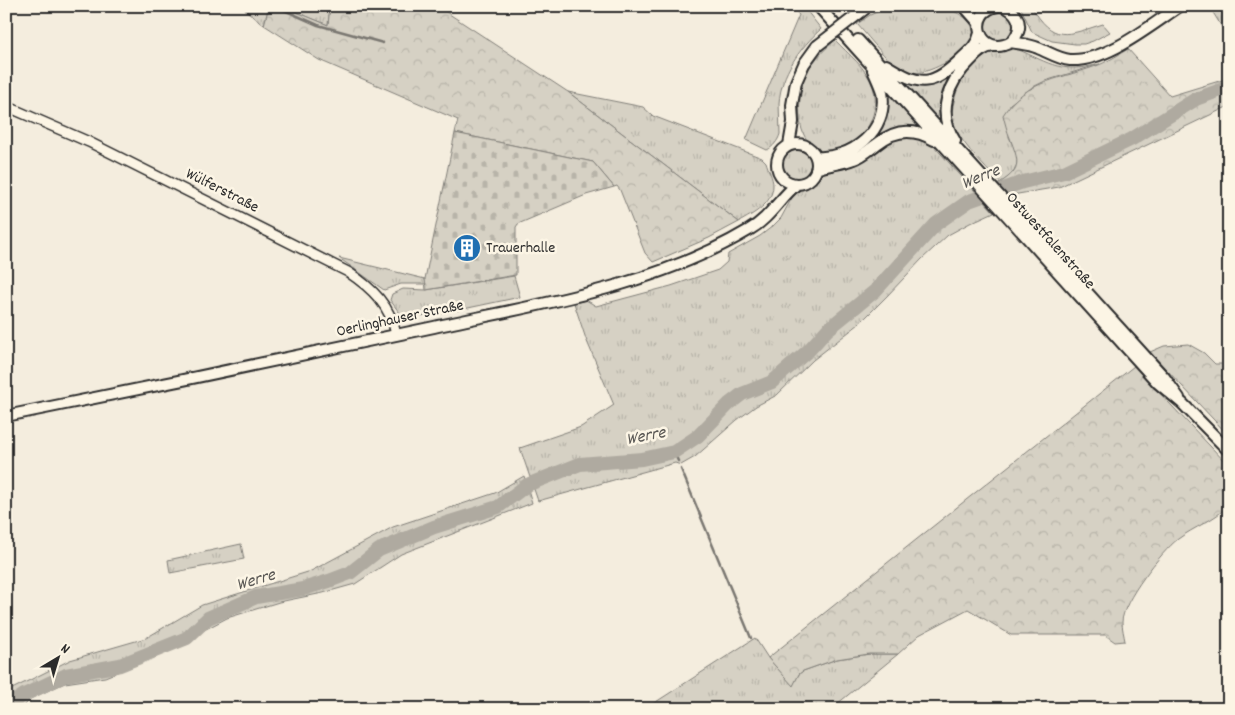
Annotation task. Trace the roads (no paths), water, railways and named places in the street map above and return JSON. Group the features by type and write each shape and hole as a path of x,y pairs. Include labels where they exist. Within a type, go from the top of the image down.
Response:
{"main road":[{"name":"Ostwestfalenstraße","path":"818,6 872,60"},
{"name":"Ostwestfalenstraße","path":"827,6 872,60 1161,380 1229,451"},
{"path":"964,6 988,43 994,46"},
{"path":"968,6 985,12 999,6 1011,10 1018,19 1018,31 1011,42"},
{"path":"961,158 950,130 946,108 949,91 956,77 980,51 988,46 1000,46 1011,42 1036,47 1066,59 1083,59 1107,52 1180,6"},
{"path":"789,145 796,82 804,64 817,46 868,7"},
{"path":"872,60 906,77 925,82 936,79 949,71 976,44 985,12"},
{"path":"1018,31 1036,47"},
{"path":"816,157 834,156 851,151 860,145 875,127 880,114 882,92 872,60"},
{"path":"793,122 802,144"},
{"path":"816,169 825,165 854,159 890,135 900,131 911,130 924,134 961,158"},
{"path":"780,201 783,190 782,178 777,169 779,154 789,145 802,144 808,146 816,157 814,174 807,182 797,184 782,178"},
{"name":"Oerlinghauser Straße","path":"6,416 512,311 588,293 652,274 701,255 750,230 768,217 780,201 797,184"}],"street":[{"name":"Wülferstraße","path":"6,106 89,142 348,272 364,283 381,299 390,315 396,335"}],"waterway":[{"path":"275,6 318,25 383,43"},
{"name":"Werre","path":"6,707 24,695 66,675 120,665 187,638 208,618 256,597 303,589 350,573 379,550 434,527 498,507 527,485 580,464 642,459 674,452 698,436 729,404 742,394 772,382 809,350 827,330 875,291 936,224 969,201 1023,182 1064,172 1132,139 1196,99 1229,87"},
{"path":"674,452 678,461"},
{"path":"681,469 751,638"}],"place":[{"name":"Trauerhalle","path":"467,248"}]}
